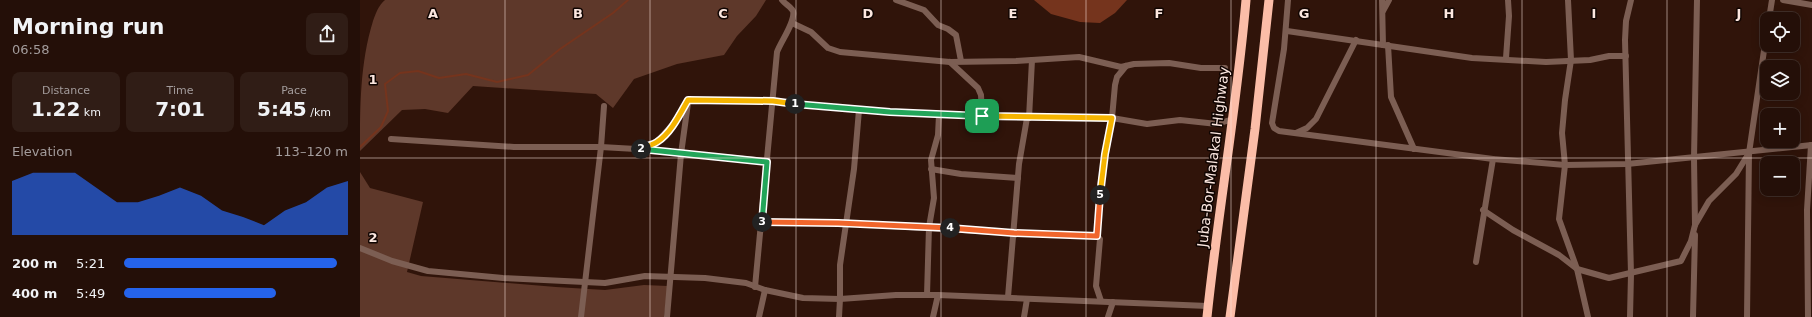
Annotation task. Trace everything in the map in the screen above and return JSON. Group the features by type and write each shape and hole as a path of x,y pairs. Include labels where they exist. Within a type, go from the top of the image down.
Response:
{"highway":[{"name":"Juba-Bor-Malakal Highway","path":"1207,317 1233,119 1246,0"},
{"path":"1230,317 1255,129 1269,0"}],"street":[{"path":"755,287 777,52 780,42 792,23 793,12 782,0"},
{"path":"896,0 924,10 938,25 948,29 956,35 961,61"},
{"path":"1288,0 1287,31 1272,123 1274,128 1279,131 1494,159 1565,165 1627,164 1812,145 1807,210 1808,317"},
{"path":"1382,0 1382,14 1391,97 1414,149"},
{"path":"1382,14 1389,0"},
{"path":"1506,58 1509,16 1508,0"},
{"path":"1568,0 1571,60 1562,133 1565,165 1560,219 1578,270 1588,317"},
{"path":"1630,317 1631,274 1627,164 1626,22 1631,0"},
{"path":"1693,317 1697,0"},
{"path":"1770,12 1772,0"},
{"path":"1783,0 1812,4"},
{"path":"792,23 811,32 828,48 834,51 950,62 1080,57 1117,66 1169,63 1201,68 1225,68"},
{"path":"1287,31 1472,58 1506,58 1546,62 1590,60 1609,56 1626,56"},
{"path":"1296,133 1307,128 1316,119 1356,40"},
{"path":"1747,317 1749,152 1764,52"},
{"path":"1008,297 1018,178 1023,134 1028,118 1032,60"},
{"path":"950,62 978,88 981,95 982,116"},
{"path":"1101,301 1096,286 1100,239 1097,236 1101,181 1112,118 1117,77 1126,66"},
{"path":"688,100 773,101 859,110 939,115 1028,118 1112,118 1147,124 1180,120 1217,124 1233,119"},
{"path":"636,149 656,143 674,123 688,100"},
{"path":"667,317 681,154 688,100"},
{"path":"581,317 601,147 604,106"},
{"path":"839,317 840,265 848,201 854,169 859,110"},
{"path":"926,295 929,228 934,198 931,160 938,135 939,115"},
{"path":"391,139 514,147 601,147 636,149 767,162"},
{"path":"1483,210 1513,230 1559,255 1578,270 1609,278 1631,274 1682,261 1691,241 1695,225 1709,201 1736,174 1749,152"},
{"path":"1476,262 1483,210 1494,159"},
{"path":"931,169 961,174 1018,178"},
{"path":"762,222 846,224 1097,236"},
{"path":"360,248 392,261 428,271 503,278 605,282 644,276 705,278 746,283 765,290 803,298 840,299 896,295 938,295 1208,306"},
{"path":"759,317 765,290"},
{"path":"933,317 938,295"},
{"path":"1024,317 1027,299"},
{"path":"1108,317 1113,302"}],"shaded area":[{"path":"385,0 766,0 756,16 737,36 724,55 677,64 634,79 613,108 596,94 473,86 448,113 425,109 402,110 360,151 361,102 365,53 374,18 379,7"},
{"path":"1034,0 1127,0 1115,13 1100,23 1080,22 1051,14"},
{"path":"360,172 370,188 423,202 407,272 421,276 605,290 644,285 668,286 664,317 360,317"}],"waterway":[{"path":"360,147 381,127 388,111 385,84 400,73 418,71 439,78 466,74 497,82 528,75 560,49 613,13 628,0"}],"route":[{"path":"688,100 773,101 859,110 982,116 1027,118 1112,118 1101,181 1097,236 838,223 789,224 762,222 767,162 636,149 656,143 674,123 688,100"}]}
